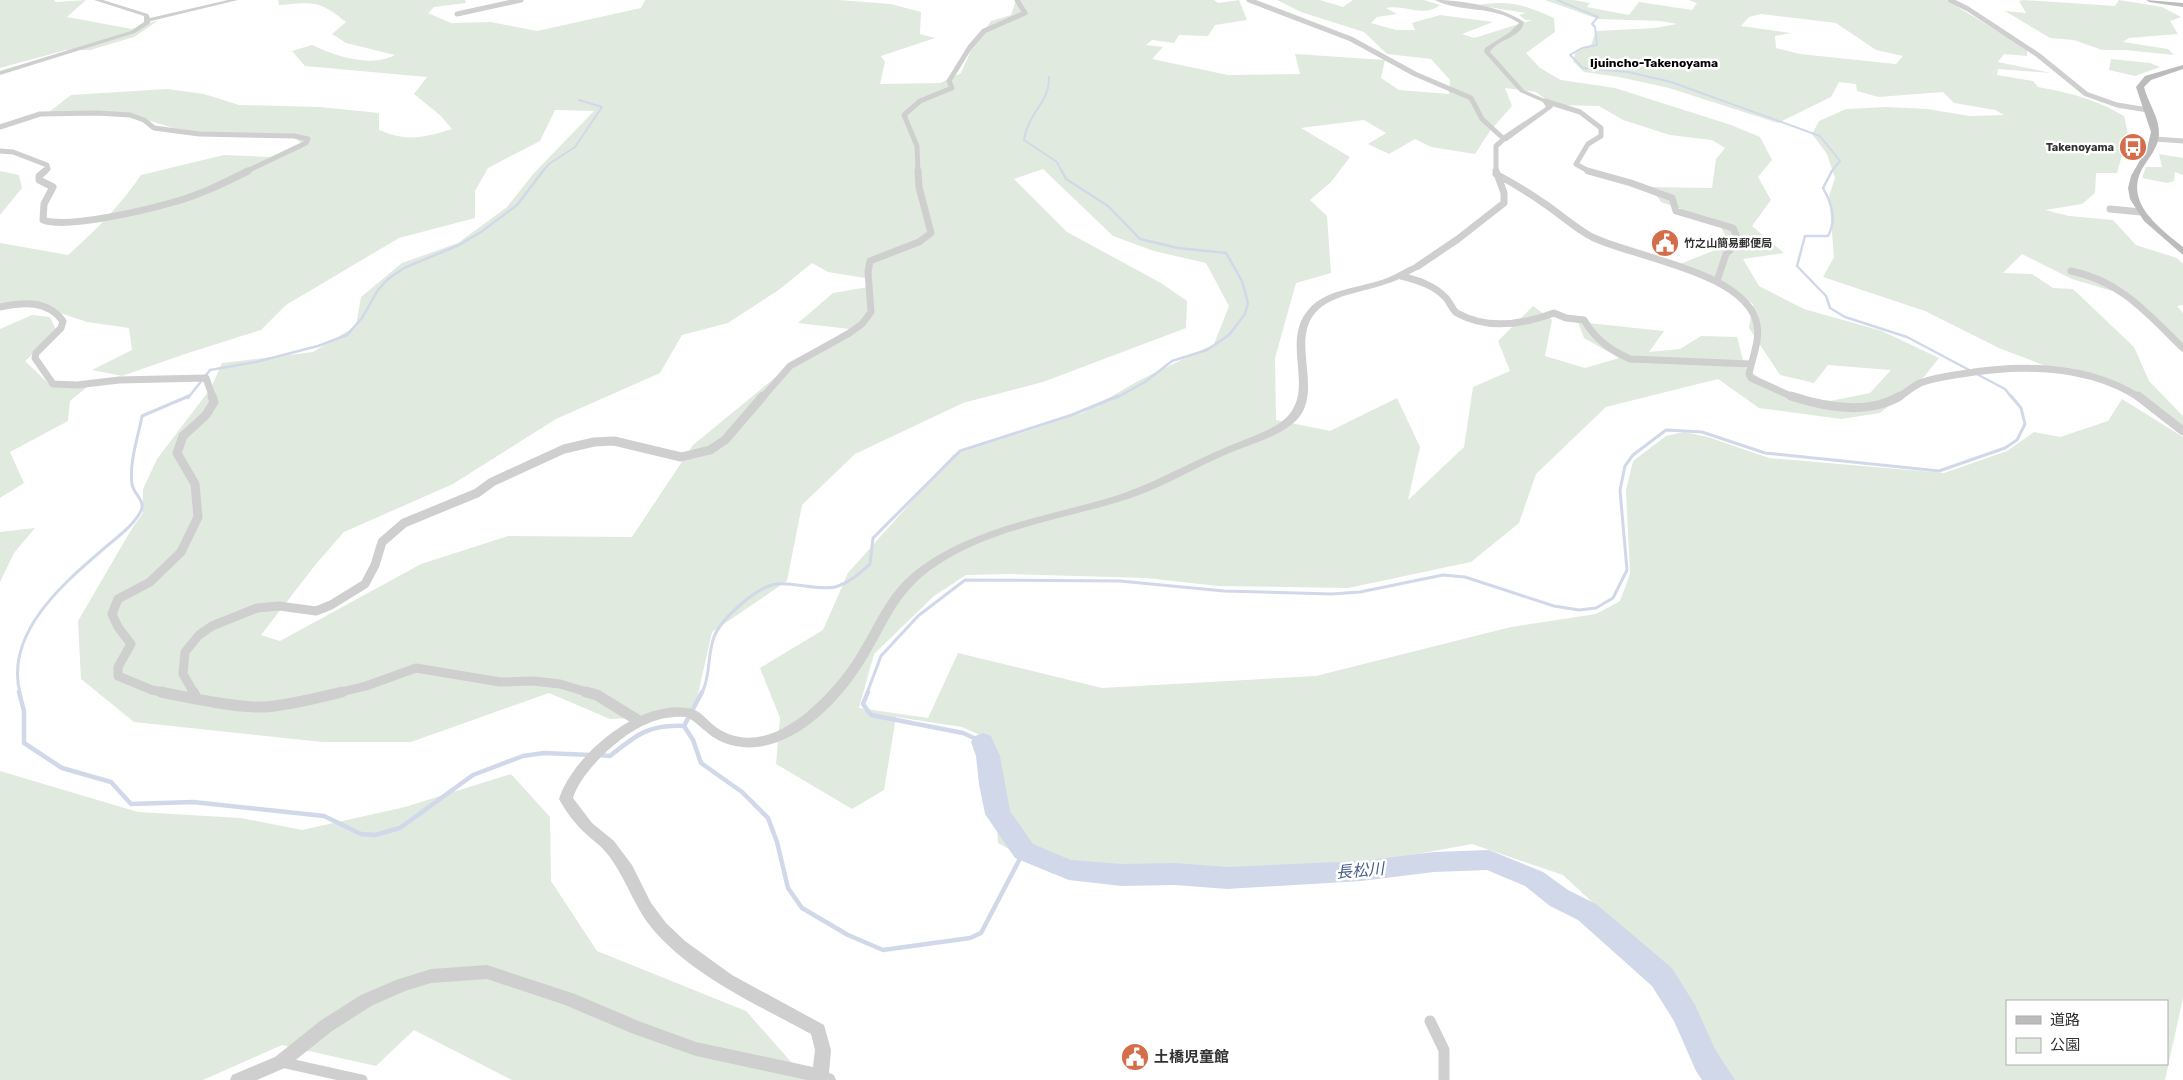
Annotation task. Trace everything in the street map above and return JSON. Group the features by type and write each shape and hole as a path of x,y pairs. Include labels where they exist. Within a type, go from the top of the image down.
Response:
{"main road":[{"path":"2149,0 2183,5"},
{"path":"2183,67 2159,74 2142,82 2141,93 2154,128 2154,139 2134,178 2132,189 2132,196 2141,212 2183,252"}],"street":[{"path":"97,0 146,15 148,20"},
{"path":"2,71 125,35 143,27 148,20 235,0"},
{"path":"457,14 521,0"},
{"path":"197,699 183,674 186,652 199,635 212,626 258,608 279,606 316,611 331,605 365,584 376,566 382,542 404,523 477,493 492,482 564,449 594,442 614,441 681,457 710,450 725,440 790,366 862,324 871,312 868,272 870,261 892,250 920,242 931,233 919,185 919,152 916,139 906,124 904,115 920,101 949,91 952,88 949,81 981,33 995,23 1022,16 1025,13 1016,0"},
{"path":"1249,0 1351,39 1415,74 1471,98 1477,104 1480,115 1504,140"},
{"path":"1438,0 1459,6 1496,11 1513,16 1522,22 1518,29 1487,49 1487,52 1522,91 1580,112 1601,128 1601,136 1588,144 1576,164 1589,172 1631,183 1672,198 1676,211 1733,228 1739,242 1726,254 1717,281"},
{"path":"1950,0 1968,9 1993,27 2038,54 2086,94 2117,105 2148,110"},
{"path":"238,1080 281,1062 326,1026 367,1000 402,985 431,976 487,972 569,999 637,1028 696,1049 824,1078 823,1050 818,1030 726,980 667,934 645,908 627,869 609,845 587,827 566,799 567,792 590,762 639,721 656,715 692,713 708,729 723,738 757,744 790,731 808,718 838,688 861,659 880,621 908,584 927,567 954,551 998,534 1148,488 1218,454 1277,431 1294,419 1303,401 1304,387 1299,348 1302,328 1311,311 1327,301 1401,276 1458,239 1504,204 1505,199 1496,174 1496,146 1547,109 1550,106 1545,100"},
{"path":"0,127 31,116 49,113 122,114 144,120 154,128 199,134 294,136 308,139 306,143 213,188 174,202 84,222 62,224 43,220 44,204 53,187 39,180 39,176 48,169 47,165 14,152 0,151"},
{"path":"2154,139 2183,141"},
{"path":"1496,174 1528,192 1591,236 1638,255 1704,275 1717,281 1745,303 1756,320 1757,331 1750,364 1751,378 1776,392 1813,402 1847,406 1877,404 1893,400 1924,382 1974,373 2046,368 2098,379 2136,396 2183,431"},
{"path":"2110,209 2141,212"},
{"path":"2071,271 2092,274 2118,287 2183,348"},
{"path":"1401,276 1426,283 1450,299 1455,312 1477,320 1504,324 1531,321 1554,313 1584,320 1593,335 1614,352 1630,358 1690,363 1750,364"},
{"path":"0,307 31,303 50,307 59,314 63,321 61,328 43,345 34,358 53,384 77,385 119,380 142,381 201,378 214,402 206,415 183,436 176,454 195,484 198,517 181,552 150,582 118,600 112,614 118,627 131,644 118,668 118,676 152,690 197,699 263,707 291,704 366,686 416,668 500,682 533,681 560,684 597,695 639,721"},
{"path":"1430,1021 1444,1050 1444,1080"},
{"path":"281,1062 362,1080"}],"green space":[{"path":"0,0 54,0 56,2 86,0 67,17 132,29 159,20 134,37 90,50 66,50 0,68"},
{"path":"278,0 465,0 466,3 434,7 428,13 451,23 491,22 537,31 641,8 645,0 838,0 891,4 921,12 920,34 935,38 881,56 885,62 880,84 940,83 961,73 973,46 991,21 1011,15 1016,0 1214,0 1218,3 1239,0 1247,20 1215,25 1208,36 1179,35 1174,43 1152,40 1146,45 1163,47 1152,59 1228,75 1300,74 1295,54 1385,60 1381,78 1399,90 1449,94 1450,80 1431,59 1387,54 1364,32 1301,12 1277,0 1320,0 1343,7 1353,0 1424,0 1440,5 1434,9 1420,11 1393,7 1386,8 1397,14 1377,17 1371,23 1396,30 1415,30 1412,23 1440,15 1493,22 1462,34 1474,38 1532,20 1526,20 1519,15 1526,13 1476,5 1516,4 1554,18 1555,32 1526,53 1540,68 1561,80 1615,88 1731,125 1760,137 1772,160 1758,177 1771,200 1752,226 1784,253 1743,259 1759,286 1804,309 1882,331 1939,358 1924,377 1880,413 1841,419 1759,408 1718,379 1606,407 1536,474 1519,523 1471,562 1348,588 1218,586 1146,578 1010,574 966,575 934,596 874,654 859,708 928,718 958,653 1102,688 1316,676 1511,627 1596,614 1620,601 1630,574 1626,490 1633,461 1666,436 1684,432 1708,437 1769,458 1944,473 2007,451 2034,432 2060,437 2108,421 2122,399 2183,437 2183,998 2165,1080 1729,1080 1724,1074 1673,977 1563,875 1472,844 1309,874 1053,874 998,843 993,741 962,727 896,717 884,790 852,809 776,764 780,718 760,668 823,630 848,573 953,455 1083,413 1138,381 1214,344 1229,306 1206,263 1154,251 1113,236 1043,169 1014,179 1067,232 1161,283 1187,301 1186,328 1043,382 963,403 855,454 802,505 787,581 712,632 693,716 610,719 549,693 411,742 322,742 134,722 81,679 78,621 131,530 143,513 143,489 157,459 211,388 222,363 313,352 356,326 361,297 402,263 458,243 507,207 534,173 594,111 555,110 540,141 488,168 475,191 475,218 399,238 286,305 261,330 122,376 92,370 132,350 129,328 87,322 36,305 0,308 0,243 68,255 107,217 141,175 224,155 271,157 301,143 294,137 187,132 130,115 45,115 71,95 167,89 204,94 239,105 320,107 379,113 379,130 399,136 416,137 432,135 452,129 441,116 414,94 427,77 305,66 292,51 312,45 353,59 375,60 395,55 346,43 332,34 346,22 322,6 300,3 279,5","holes":["1505,88 1536,92 1553,105 1599,106 1623,120 1670,135 1712,140 1725,148 1716,159 1712,188 1650,187 1661,202 1718,222 1730,244 1680,264 1702,273 1753,304 1749,328 1780,375 1814,383 1828,365 1891,370 1870,393 1830,401 1786,396 1745,368 1737,337 1701,336 1680,349 1649,352 1664,331 1578,322 1584,338 1619,358 1585,368 1545,356 1552,320 1533,306 1498,341 1510,371 1473,387 1464,447 1408,500 1420,447 1397,398 1330,431 1276,420 1275,358 1296,283 1331,273 1327,216 1310,200 1331,182 1350,157 1301,128 1364,120 1386,133 1368,144 1389,154 1415,139 1431,147 1475,154 1490,131 1512,106","812,263 828,272 865,278 868,287 833,293 798,323 849,329 799,358 693,445 632,537 508,536 421,564 280,641 261,635 316,564 344,532 453,484 556,419 660,373 682,335 728,323 780,289"]},
{"path":"1545,0 1574,0 1590,3 1587,7 1629,15 1639,2 1692,10 1697,3 1688,0 1946,0 2027,49 2027,56 2004,54 1998,62 2051,73 1998,69 1997,75 2033,81 2038,87 2082,97 2124,116 2128,134 2117,173 2096,173 2095,193 2082,204 2045,210 2069,216 2113,220 2136,245 2177,258 2183,264 2183,305 2177,306 2183,313 2183,346 2132,297 2072,279 2022,254 2003,273 2032,274 2053,288 2073,289 2134,347 2149,381 2183,416 2183,426 2107,383 2053,369 1999,348 1925,311 1823,277 1834,257 1829,196 1835,178 1827,154 1812,134 1819,121 1846,109 1886,107 1927,109 1970,116 2004,115 1995,110 1954,103 1943,92 1878,97 1857,91 1856,84 1839,82 1831,97 1778,123 1669,88 1619,77 1584,72 1573,61 1576,50 1591,45 1596,31 1655,28 1677,24 1661,21 1598,19","holes":["1761,14 1836,23 1876,50 1903,56 1896,64 1800,54 1776,48 1775,36 1791,33 1741,26 1749,17"]},
{"path":"2119,0 2162,7 2181,17 2170,21 2178,34 2129,38 2123,42 2168,49 2174,55 2125,50 2102,50 2074,40 2050,38 2005,11 2026,13 2019,1 2115,6"},
{"path":"2111,59 2150,63 2160,67 2135,76 2109,70"},
{"path":"2159,154 2183,158 2183,175 2175,172 2174,181 2167,183 2142,178 2146,167 2162,167"},
{"path":"0,171 19,175 22,188 0,215"},
{"path":"32,315 50,317 57,332 25,361 49,384 87,387 70,401 68,421 10,452 24,483 0,498 0,329"},
{"path":"35,528 14,553 0,582 0,532"},
{"path":"0,771 138,812 241,818 302,830 405,807 511,774 550,817 551,881 597,951 746,1011 807,1080 512,1080 414,1030 376,1066 282,1045 203,1080 0,1080"}],"waterway":[{"path":"1557,0 1598,17 1592,24 1595,27 1597,45 1582,48 1570,55 1583,68 1628,72 1671,82 1820,136 1840,161 1831,172"},
{"path":"1049,77 1046,94 1026,130 1024,140 1057,162 1062,172"},
{"path":"542,172 549,164 575,147 602,107 579,100"},
{"path":"188,398 210,370 256,362 318,346 347,335 362,318 378,290 388,279 404,268 459,245 481,232 517,205 543,171"},
{"path":"1062,171 1066,179 1108,206 1140,239 1178,248 1226,253 1242,281 1248,303 1245,314 1229,335 1207,350 1172,361 1145,382 1116,398"},
{"path":"1832,171 1823,188 1832,212 1831,230 1828,236 1805,236 1797,266 1826,296 1830,308 1845,317 1907,337 2005,389 2012,398"},
{"path":"20,693 17,672 21,651 28,632 39,614 53,596 84,565 128,528 141,511 141,500 133,488 131,476 142,416 189,396"},
{"path":"702,693 707,679 710,651 714,637 724,621 750,597 769,586 777,584 828,588 845,583 870,564 873,538 960,451 1072,415 1118,396"},
{"path":"867,693 881,656 918,616 965,580 1120,581 1224,591 1332,594 1360,592 1443,575 1465,577 1554,606 1579,610 1596,608 1613,598 1627,570 1620,490 1625,466 1633,455 1666,430 1702,432 1765,453 1939,471 2005,448 2017,440 2025,424 2021,408 2011,396"},
{"path":"19,692 24,711 24,743 62,768 111,782 131,804 193,802 324,816 361,834 375,835 400,828 473,775 523,756 544,753 591,755"},
{"path":"684,726 702,692"},
{"path":"868,692 863,704 871,715 963,733 983,742"},
{"path":"599,755 610,756 628,742 652,729 684,726"},
{"path":"684,726 693,740 701,763 742,792 768,818 777,842 788,888 802,908 848,935 883,950 970,938 981,933 1024,851"},
{"name":"長松川","path":"983,742 988,756 991,784 998,814 1024,851 1069,870 1122,875 1175,874 1227,878 1361,871 1434,862 1489,860 1534,879 1559,898 1587,912 1662,977 1685,1014 1706,1061 1720,1080"}],"place":[{"name":"Takenoyama","path":"2133,147"},
{"name":"竹之山簡易郵便局","path":"1665,243"},
{"name":"土橋児童館","path":"1135,1057"}],"district":[{"name":"Ijuincho-Takenoyama","path":"1654,63"}]}
